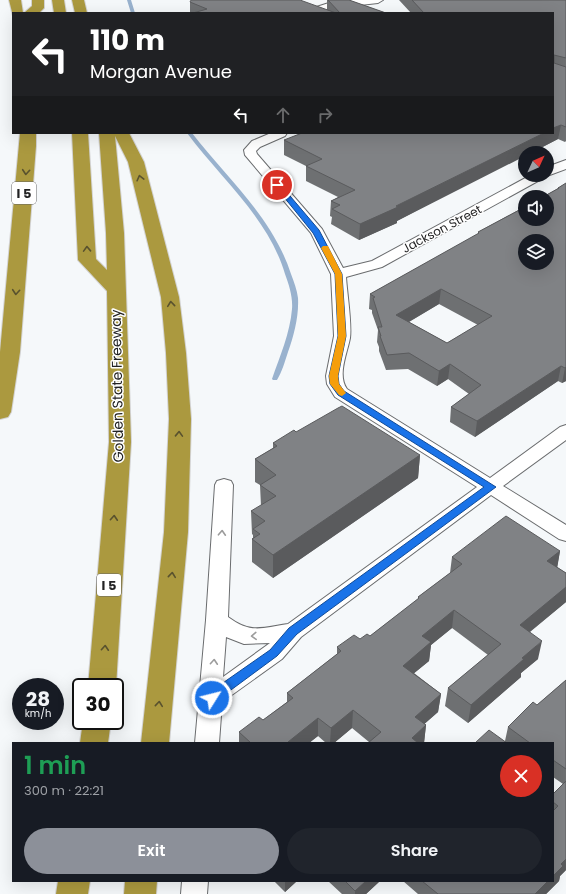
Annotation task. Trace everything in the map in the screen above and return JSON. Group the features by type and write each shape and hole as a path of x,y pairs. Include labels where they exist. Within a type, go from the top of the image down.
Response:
{"highway":[{"path":"15,0 17,12"},
{"path":"32,12 38,8 38,0"},
{"path":"58,0 60,12"},
{"path":"78,0 81,12"},
{"name":"I 5","path":"0,412 10,352 27,161 28,134"},
{"path":"80,134 87,260 116,290"},
{"name":"Golden State Freeway","path":"103,678 120,442 113,198 107,134"},
{"path":"122,134 136,162 170,297 176,353 180,419 176,532 155,742"},
{"path":"94,742 96,730"},
{"path":"72,894 74,882"},
{"path":"140,894 141,882"}],"street":[{"path":"310,0 366,12"},
{"path":"311,12 332,5 378,0"},
{"path":"279,134 256,144 250,150 250,155 317,232 338,274 342,336 334,376 335,384 341,393 566,534"},
{"path":"554,169 566,164"},
{"name":"Jackson Street","path":"338,274 377,264 528,182"},
{"path":"212,698 274,653 293,631 566,431"},
{"path":"207,742 212,698 224,485"},
{"path":"217,620 239,634 247,636 293,631"},
{"path":"194,894 195,882"}],"building":[{"path":"191,0 300,0 333,12 196,12 207,9 190,2"},
{"path":"328,0 349,0 383,12 339,12"},
{"path":"412,0 566,0 566,58 554,55 554,12 423,12"},
{"path":"554,63 566,67 566,127 561,125 554,128"},
{"path":"299,134 542,134 396,206 398,207 360,224 332,209 340,205 331,201 355,190 306,166 322,159 284,140"},
{"path":"566,183 566,367 561,366 477,421 451,407 481,385 450,364 439,371 409,353 387,355 378,327 382,327 373,298 375,297 370,294 518,211 518,226 554,226 554,191","holes":["441,289 492,316 447,343 396,315"]},
{"path":"342,406 420,455 273,555 252,539 260,534 253,529 265,521 251,511 276,496 260,485 276,475 255,459 277,446 273,443 294,430 296,432"},
{"path":"506,516 560,551 547,561 566,573 566,587 520,625 542,641 522,658 524,659 471,705 448,688 501,644 454,610 422,636 431,642 403,666 441,694 415,717 426,725 412,738 417,742 369,742 381,732 353,710 331,728 318,718 288,742 250,742 239,732 259,717 263,720 293,698 287,693 341,651 337,647 354,635 360,639 367,634 370,636 462,564 452,557"},
{"path":"566,680 566,769 554,761 554,742 529,742 508,727 533,702 537,705"},
{"path":"489,730 506,742 476,742"},
{"path":"566,781 566,859 561,864 563,866 554,875 554,810 558,806 554,803 554,793"},
{"path":"346,882 365,882 355,891"},
{"path":"423,882 547,882 535,894 438,894"}],"waterway":[{"path":"129,0 133,12"},
{"path":"190,134 262,221 284,260 295,295 295,309 289,340 275,379"}],"slow traffic":[{"path":"325,248 338,274 342,336 334,376 335,384 342,393"}],"route":[{"path":"212,698 274,653 293,631 491,487 341,393 335,384 334,376 342,336 338,274 317,232 294,203 277,185"}]}
